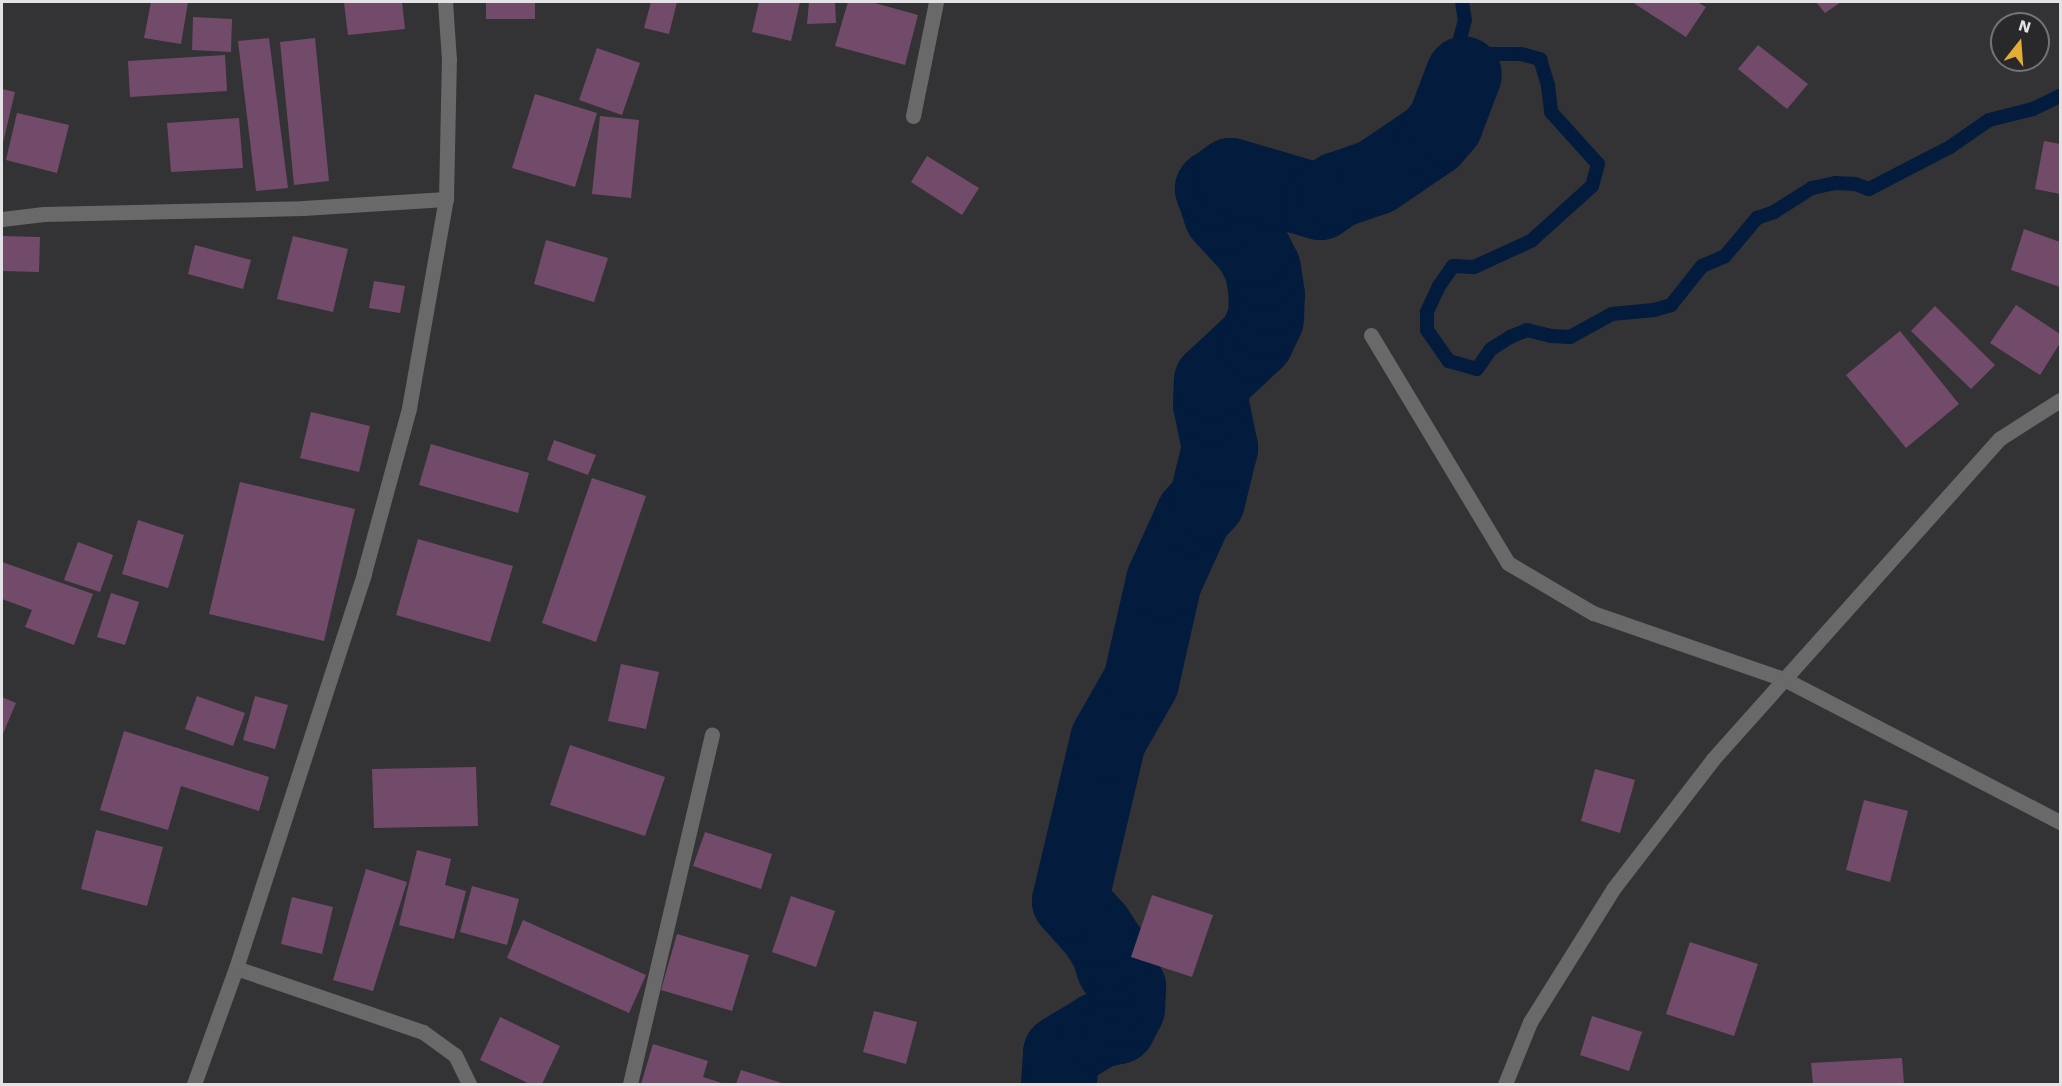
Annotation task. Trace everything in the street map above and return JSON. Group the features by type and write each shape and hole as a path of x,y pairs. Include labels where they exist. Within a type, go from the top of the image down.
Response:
{"street":[{"path":"194,1084 236,968 364,573 409,408 446,199 449,60 445,2"},
{"path":"913,116 936,2"},
{"path":"2,219 44,214 303,208 446,199"},
{"path":"1371,334 1508,563 1593,613 1784,679 2061,822"},
{"path":"1505,1084 1530,1022 1613,889 1713,759 1999,439 2061,400"},
{"path":"630,1084 712,735"},
{"path":"236,968 423,1032 455,1055 469,1084"}],"building":[{"path":"151,2 188,2 181,44 144,38"},
{"path":"402,2 405,29 348,35 344,3"},
{"path":"486,2 535,2 535,19 486,19"},
{"path":"651,2 677,2 669,34 644,28"},
{"path":"759,2 800,2 791,41 752,32"},
{"path":"809,2 835,2 836,23 807,24"},
{"path":"848,2 871,2 918,15 905,65 835,46"},
{"path":"1632,2 1697,2 1706,7 1686,37"},
{"path":"1816,2 1841,2 1825,13"},
{"path":"193,17 232,19 231,52 192,50"},
{"path":"269,38 288,188 256,191 238,41"},
{"path":"315,38 329,181 294,185 280,42"},
{"path":"1758,45 1808,84 1787,109 1738,69"},
{"path":"597,48 640,63 622,115 579,100"},
{"path":"225,55 227,91 130,97 128,61"},
{"path":"2,89 15,92 2,147"},
{"path":"535,94 597,113 575,187 512,168"},
{"path":"17,113 69,125 57,173 6,160"},
{"path":"600,116 639,120 631,198 592,194"},
{"path":"239,118 243,168 171,172 167,123"},
{"path":"2044,141 2060,144 2060,194 2035,189"},
{"path":"927,156 979,188 962,215 911,182"},
{"path":"2024,229 2060,242 2060,287 2011,270"},
{"path":"2,236 40,237 39,272 2,271"},
{"path":"293,236 348,249 333,312 277,299"},
{"path":"546,240 608,258 594,302 534,284"},
{"path":"195,245 251,260 243,289 188,274"},
{"path":"374,281 405,286 400,313 369,308"},
{"path":"2016,305 2060,334 2060,343 2040,375 1990,343"},
{"path":"1935,306 1995,365 1971,389 1911,331"},
{"path":"1900,331 1959,404 1906,448 1846,375"},
{"path":"311,412 370,426 359,472 300,458"},
{"path":"554,440 596,455 588,475 547,460"},
{"path":"431,444 529,473 518,513 419,485"},
{"path":"592,478 646,496 596,642 542,623"},
{"path":"240,482 355,509 324,641 209,614"},
{"path":"138,520 184,535 168,588 122,574"},
{"path":"418,539 513,566 490,642 396,615"},
{"path":"78,542 113,555 100,592 64,580"},
{"path":"2,562 93,594 74,645 25,627 32,610 2,599"},
{"path":"111,593 139,602 125,645 97,637"},
{"path":"621,664 659,672 646,729 608,721"},
{"path":"197,696 245,713 233,746 185,729"},
{"path":"255,696 288,705 275,749 243,740"},
{"path":"2,697 16,703 2,736"},
{"path":"124,731 269,777 259,811 181,786 168,830 100,810"},
{"path":"570,745 665,777 645,836 550,805"},
{"path":"476,767 478,826 374,828 372,769"},
{"path":"1595,769 1635,780 1620,833 1581,821"},
{"path":"1864,800 1908,811 1890,882 1846,870"},
{"path":"96,830 163,847 147,906 81,889"},
{"path":"705,832 772,854 761,889 693,866"},
{"path":"417,850 451,859 445,885 466,891 454,939 399,925"},
{"path":"366,869 407,882 373,991 333,980"},
{"path":"472,886 519,899 507,945 460,932"},
{"path":"1152,895 1213,915 1192,977 1131,957"},
{"path":"791,896 835,911 816,967 772,952"},
{"path":"292,897 333,907 322,954 281,944"},
{"path":"523,920 646,975 629,1013 507,958"},
{"path":"677,934 749,955 732,1011 661,990"},
{"path":"1690,942 1758,964 1734,1036 1666,1014"},
{"path":"874,1011 917,1022 906,1064 863,1052"},
{"path":"1592,1016 1642,1032 1629,1071 1580,1055"},
{"path":"500,1017 560,1046 542,1084 530,1084 480,1060"},
{"path":"653,1044 708,1061 703,1077 725,1084 641,1084"},
{"path":"1902,1058 1904,1084 1813,1084 1811,1063"},
{"path":"741,1070 785,1084 736,1084"}],"waterway":[{"path":"1462,2 1465,20 1458,47 1464,74"},
{"path":"1464,74 1479,54 1521,54 1540,59 1548,86 1551,112 1598,164 1592,186 1531,241 1474,267 1453,266 1439,286 1427,312 1427,330 1449,361 1477,369 1491,349 1527,330 1551,336 1570,337 1612,314 1654,310 1671,305 1702,266 1725,256 1757,218 1774,212 1812,188 1835,183 1855,184 1869,189 1950,147 1989,120 2033,109 2060,96"},
{"path":"1059,1084 1061,1053 1099,1030 1118,1026 1127,1008 1128,987 1114,967 1109,950 1096,930 1070,901 1108,740 1141,682 1164,581 1194,515 1207,501 1220,448 1211,404 1212,381 1256,340 1266,319 1267,295 1263,269 1253,249 1222,215 1213,189 1231,176 1320,202 1338,190 1376,177 1432,139 1445,124 1464,74"}]}
